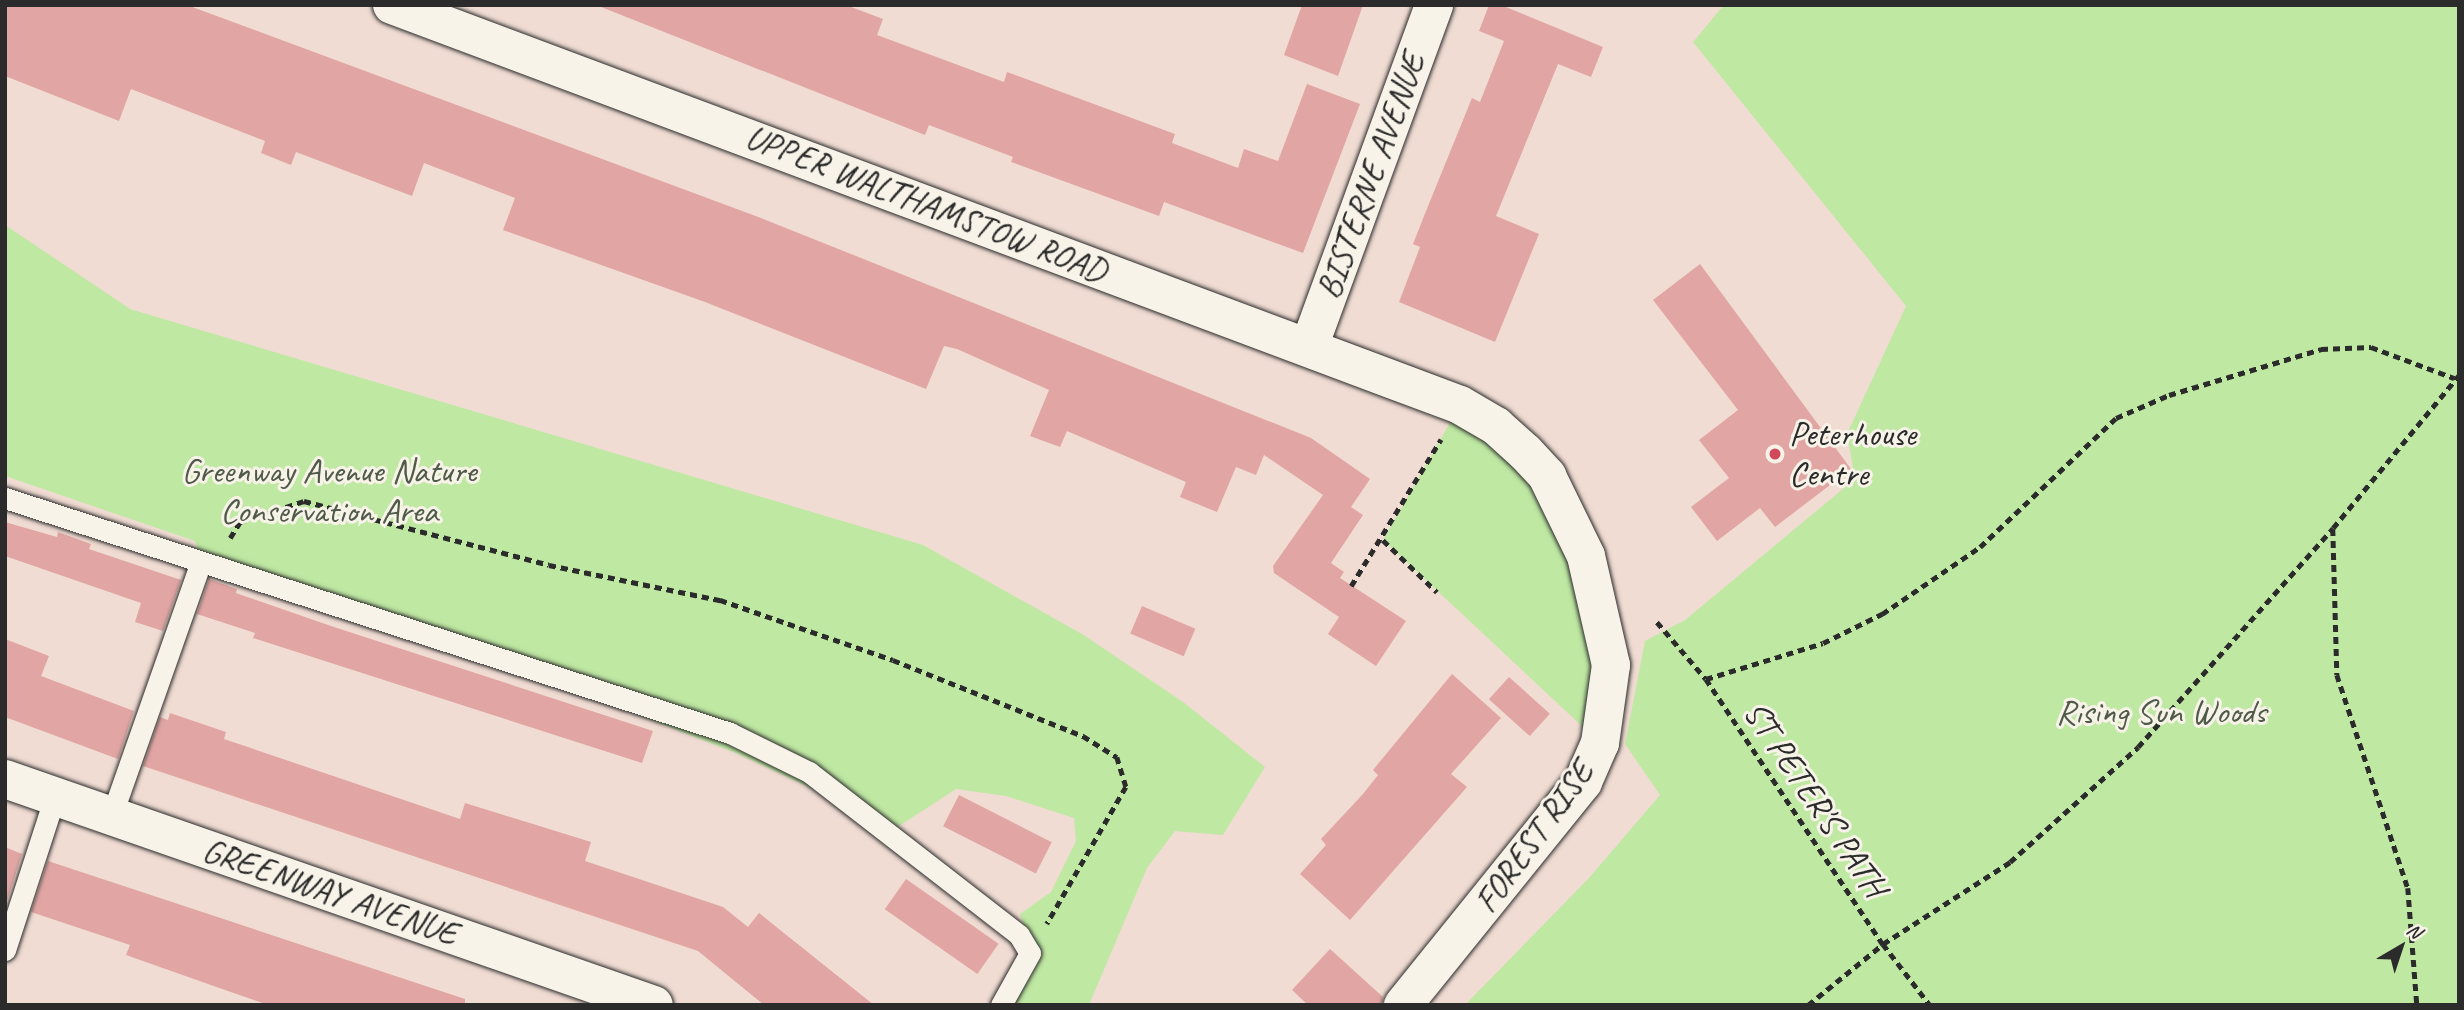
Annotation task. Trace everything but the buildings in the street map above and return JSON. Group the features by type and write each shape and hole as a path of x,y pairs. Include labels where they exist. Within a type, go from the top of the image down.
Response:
{"street":[{"name":"UPPER WALTHAMSTOW ROAD","path":"392,5 1460,405"},
{"name":"BISTERNE AVENUE","path":"1308,347 1434,5"},
{"name":"FOREST RISE","path":"1403,1005 1583,782 1601,743 1611,665 1586,556 1547,476 1496,426 1460,405"},
{"name":"GREENWAY AVENUE","path":"5,779 54,799 654,1005"}],"lane":[{"path":"5,498 730,733 809,772 1019,935 1030,953 1001,1005"},
{"path":"111,817 207,564"},
{"path":"5,950 54,799"}],"path":[{"path":"1706,679 1823,643 1882,614 1980,548 2116,418 2169,395 2321,349 2371,347 2457,376 2333,528 2138,747 2010,862 1883,944 1808,1005"},
{"path":"1350,586 1383,540 1460,405"},
{"path":"207,564 240,522 304,501 550,565 720,600 893,660 1083,736 1117,757 1126,787 1051,920 1027,946"},
{"path":"2333,528 2337,675 2408,888 2417,1005"},
{"path":"1383,540 1437,592"},
{"name":"ST PETER'S PATH","path":"1657,622 1706,679 1883,944 1930,1005"}],"green space":[{"name":"Rising Sun Woods","path":"1724,5 2459,5 2459,1005 1465,1005 1589,878 1660,795 1625,744 1645,641 1685,620 1855,479 1847,434 1906,306 1693,42"},
{"name":"Greenway Avenue Nature Conservation Area","path":"5,225 130,309 923,545 1082,634 1183,702 1265,767 1223,835 1175,831 1147,868 1089,1005 1014,1005 1033,951 1020,914 1051,892 1076,841 1074,818 1006,796 956,789 896,828 738,754 569,688 201,558 195,541 5,476"},
{"path":"1460,405 1496,426 1586,556 1600,743 1383,540"}],"place":[{"name":"Peterhouse Centre","path":"1775,454"}]}
